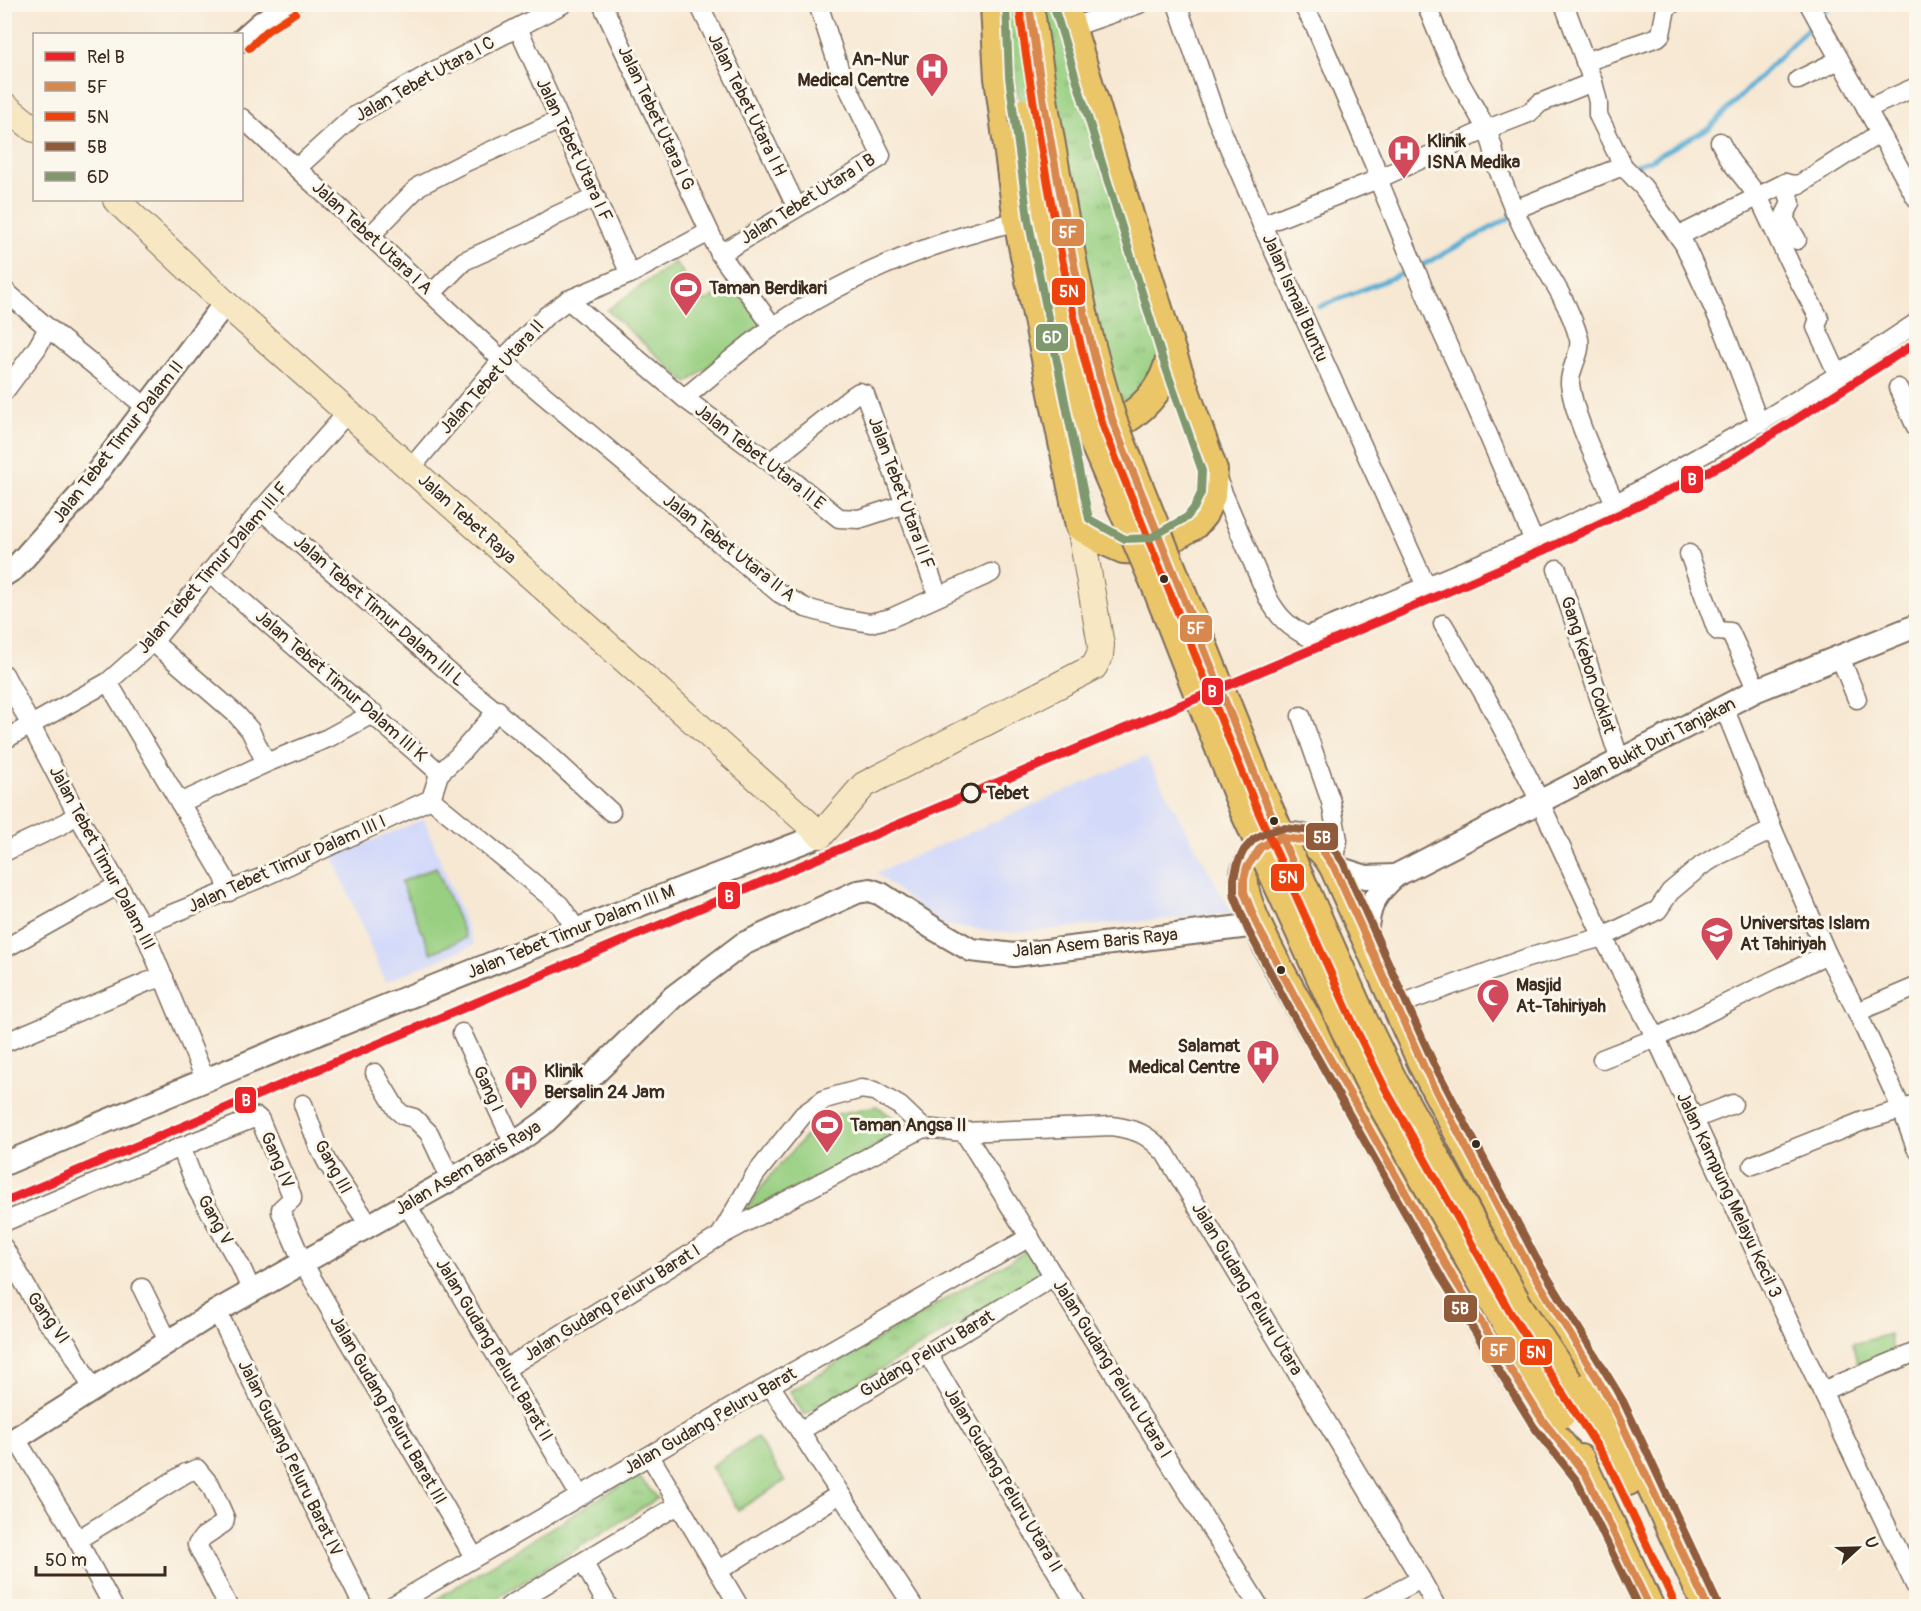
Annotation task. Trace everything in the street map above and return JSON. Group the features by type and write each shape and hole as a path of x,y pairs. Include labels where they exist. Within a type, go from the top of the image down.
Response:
{"main road":[{"path":"1029,4 1034,112 1076,376 1094,442 1155,583 1244,810 1368,1079 1490,1296 1561,1414 1586,1475 1649,1606"},
{"path":"995,5 1034,112 1103,392 1114,425 1267,805 1363,1020 1394,1083 1519,1307 1617,1458 1688,1606"},
{"path":"995,5 999,78 1018,221 1080,526 1123,549 1143,550 1154,548 1194,525 1203,514 1211,496 1213,470 1172,354 1067,16"},
{"path":"4,105 33,128"},
{"name":"Jalan Tebet Raya","path":"117,201 225,303 821,835"},
{"path":"1054,407 1062,416 1083,430 1109,428 1134,413 1154,391 1162,381 1172,354"},
{"name":"Jalan Tebet Timur Dalam III M","path":"821,835 864,785 1094,667 1101,649 1080,526"},
{"path":"1586,1475 1543,1421 1453,1277 1295,997 1257,925 1244,892 1246,867 1261,847 1272,841 1284,838 1303,839 1320,847 1334,867 1424,1067 1527,1263 1612,1405 1707,1606"},
{"path":"1295,997 1301,980 1311,967 1326,957 1342,952 1360,953 1371,946"},
{"path":"1648,1522 1651,1487"}],"street":[{"path":"243,39 261,23 289,4"},
{"name":"Jalan Tebet Utara I C","path":"297,168 353,117 430,73 563,4"},
{"name":"Jalan Tebet Utara I G","path":"602,4 720,254 773,327"},
{"name":"Jalan Tebet Utara I H","path":"699,4 796,207"},
{"name":"Jalan Tebet Utara I B","path":"720,254 880,158 881,154 840,70 818,4"},
{"path":"1067,16 1139,4"},
{"name":"Jalan Ismail Buntu","path":"1177,4 1216,117 1262,225 1426,586"},
{"path":"1302,4 1315,26 1377,171 1378,179 1420,281 1534,541"},
{"path":"1426,4 1457,77 1485,130 1515,213 1569,314 1579,342 1570,373 1572,393 1616,504"},
{"path":"1564,4 1593,82 1598,102 1598,115 1627,170 1679,236 1725,333 1759,423"},
{"path":"1585,62 1658,37 1661,34 1665,9 1672,4"},
{"path":"1814,14 1917,198"},
{"name":"Jalan Tebet Utara I F","path":"518,28 630,274"},
{"path":"1798,80 1839,60"},
{"path":"1262,225 1378,179 1485,130 1529,113 1540,104 1593,82"},
{"path":"1866,109 1917,87"},
{"name":"Jalan Tebet Utara I A","path":"243,119 502,360"},
{"path":"370,236 420,186 466,162 560,120"},
{"path":"1679,236 1785,183 1795,186 1800,184 1880,133"},
{"path":"1720,142 1731,162 1758,196 1819,318 1816,327 1838,375"},
{"path":"1515,213 1627,170"},
{"path":"1785,183 1791,203 1785,220 1797,240"},
{"path":"432,294 464,261 526,233 555,216 596,197"},
{"path":"684,398 773,327 842,284 912,254 983,229 1018,221"},
{"name":"Jalan Tebet Utara II","path":"411,468 502,360 546,316 568,300 630,274 709,232"},
{"path":"4,290 146,407"},
{"name":"Jalan Tebet Utara II E","path":"568,300 684,398 770,462 839,518 859,519 904,504"},
{"name":"Jalan Tebet Timur Dalam II","path":"4,575 15,568 81,494 225,303"},
{"path":"1213,470 1268,598 1279,616 1294,630 1307,636 1534,541 1616,504 1759,423 1917,323"},
{"path":"4,392 37,348 48,328"},
{"name":"Jalan Tebet Utara II A","path":"502,360 779,593 806,608 870,623 891,618 991,573"},
{"path":"1898,388 1917,427"},
{"name":"Jalan Tebet Utara II F","path":"770,462 853,396 861,392 866,395 938,596"},
{"name":"Jalan Tebet Timur Dalam III F","path":"4,740 108,682 153,642 261,510 348,412"},
{"name":"Jalan Tebet Timur Dalam III L","path":"261,510 465,686 498,710 611,812"},
{"path":"1689,554 1716,628 1718,631 1731,632 1757,690"},
{"name":"Gang Kebon Coklat","path":"1557,569 1620,761"},
{"name":"Jalan Tebet Timur Dalam III K","path":"209,572 374,713 439,774 431,799"},
{"path":"1443,624 1488,701 1540,803"},
{"name":"Jalan Bukit Duri Tanjakan","path":"1371,946 1372,902 1395,876 1757,690 1917,626"},
{"path":"153,642 237,715 250,730 266,763"},
{"path":"1840,657 1857,699"},
{"name":"Jalan Tebet Timur Dalam III","path":"4,674 77,814 142,926 205,1079"},
{"path":"108,682 224,877 229,892"},
{"path":"1724,707 1773,830 1827,954 1909,1108 1917,1148"},
{"path":"439,774 459,755 498,710"},
{"path":"180,803 266,763 328,738 374,713"},
{"path":"1301,716 1331,802 1338,840 1334,867"},
{"path":"431,799 560,905 576,929"},
{"name":"Jalan Tebet Timur Dalam III I","path":"142,926 229,892 431,799"},
{"name":"Jalan Kampung Melayu Kecil 3","path":"1540,803 1603,937 1656,1038 1822,1391 1881,1499 1914,1576"},
{"path":"4,852 63,824 77,814"},
{"path":"1398,1005 1527,958 1603,937 1658,910 1670,892 1701,866 1773,830"},
{"name":"Jalan Tebet Timur Dalam III M","path":"4,1164 205,1079 576,929 821,835"},
{"name":"Jalan Bukit Duri Tanjakan","path":"1334,867 1366,877 1395,876"},
{"path":"4,949 118,885"},
{"name":"Jalan Asem Baris Raya","path":"8,1443 217,1311 514,1144 546,1121 673,997 743,944 857,892 870,890 881,894 971,950 1014,955 1257,925"},
{"path":"1602,1059 1656,1038 1827,954"},
{"path":"4,1043 147,982 164,977"},
{"path":"1857,1012 1917,987"},
{"name":"Gang I","path":"462,1033 514,1144"},
{"path":"375,1073 397,1110 403,1115 414,1118 429,1133 451,1180"},
{"name":"Jalan Gudang Peluru Barat I","path":"505,1370 720,1236 923,1128 900,1106 874,1091 861,1089 825,1099 803,1115 755,1175 720,1236"},
{"name":"Gang III","path":"303,1104 318,1145 328,1164 370,1226"},
{"path":"1694,1119 1733,1104"},
{"path":"1753,1166 1863,1121 1909,1108"},
{"name":"Gang IV","path":"181,1147 254,1117 260,1120 292,1196 281,1212 303,1263"},
{"name":"Jalan Gudang Peluru Utara","path":"964,1132 1112,1126 1135,1130 1151,1138 1165,1153 1436,1606"},
{"path":"923,1128 964,1132"},
{"name":"Jalan Gudang Peluru Utara I","path":"964,1132 1259,1606"},
{"path":"4,1222 181,1147"},
{"name":"Gang V","path":"181,1147 197,1188 241,1267 252,1292"},
{"name":"Jalan Gudang Peluru Barat II","path":"407,1205 580,1496"},
{"name":"Jalan Gudang Peluru Barat","path":"392,1606 770,1385 1030,1237"},
{"name":"Gang VI","path":"4,1248 46,1321 68,1344 92,1388"},
{"name":"Jalan Gudang Peluru Barat III","path":"303,1263 474,1557"},
{"name":"Gudang Peluru Barat","path":"800,1431 1054,1276"},
{"path":"142,1288 168,1341"},
{"name":"Jalan Gudang Peluru Barat IV","path":"217,1311 363,1606"},
{"path":"1822,1391 1917,1352"},
{"name":"Jalan Gudang Peluru Utara II","path":"928,1354 1077,1606"},
{"path":"770,1385 913,1606"},
{"path":"8,1443 67,1521 113,1606"},
{"path":"650,1456 739,1606"},
{"path":"76,1540 192,1469 200,1471 225,1518 225,1523 203,1537 197,1545 228,1606"},
{"path":"718,1571 840,1494"},
{"path":"509,1606 678,1505"},
{"path":"582,1562 608,1606"},
{"path":"1370,1606 1421,1579"}],"shaded area":[{"path":"1146,756 1232,913 1010,933 941,925 876,873"},
{"path":"424,819 474,945 385,982 333,857"}],"green space":[{"path":"995,5 1064,5 1172,354 1124,421 1023,113"},
{"name":"Taman Berdikari","path":"675,262 704,302 733,286 762,324 687,383 607,310"},
{"path":"436,867 466,938 431,953 401,882"},
{"name":"Taman Angsa II","path":"877,1106 910,1130 743,1214 769,1177 823,1117"},
{"path":"1028,1250 1042,1274 804,1415 790,1391"},
{"path":"1890,1334 1893,1353 1875,1364 1857,1363 1853,1344"},
{"path":"757,1437 785,1481 738,1510 711,1466"},
{"path":"637,1475 658,1498 485,1606 425,1606"}],"waterway":[{"path":"1629,168 1650,160 1709,128 1832,4"},
{"path":"1319,307 1419,267 1513,216"}],"rail line":[{"name":"B","path":"4,1202 1555,545 1730,461 1916,343"}],"transit line":[{"name":"6D","path":"1006,4 1009,77 1028,219 1089,519 1125,539 1150,538 1187,517 1194,508 1201,493 1202,471 1162,357 1054,7"},
{"name":"5F","path":"1029,4 1044,106 1074,262 1091,344 1114,425 1267,805 1302,884"},
{"name":"5N","path":"1019,5 1034,109 1058,239 1088,375 1104,429 1257,809 1354,1025 1385,1088 1510,1312 1608,1463 1676,1606"},
{"name":"5N","path":"249,48 267,31 295,13"},
{"name":"5B","path":"1638,1606 1577,1481 1534,1427 1444,1282 1286,1002 1248,930 1234,895 1234,878 1244,850 1254,839 1269,831 1284,828 1313,831 1327,840 1343,862 1433,1062 1536,1258 1623,1401 1717,1602"},
{"name":"5F","path":"1649,1606 1586,1475 1543,1421 1453,1277 1295,997 1257,925 1244,892 1244,879 1247,867 1261,847 1272,841 1284,838 1309,841 1320,847 1334,867 1424,1067 1527,1263 1613,1405 1707,1606"}],"place":[{"name":"An-Nur Medical Centre","path":"932,98"},
{"name":"Klinik ISNA Medika","path":"1404,180"},
{"name":"Taman Berdikari","path":"686,317"},
{"name":"Tebet","path":"971,793"},
{"name":"Universitas Islam At Tahiriyah","path":"1717,962"},
{"name":"Masjid At-Tahiriyah","path":"1493,1024"},
{"name":"Salamat Medical Centre","path":"1263,1085"},
{"name":"Klinik Bersalin 24 Jam","path":"521,1110"},
{"name":"Taman Angsa II","path":"827,1154"}]}
